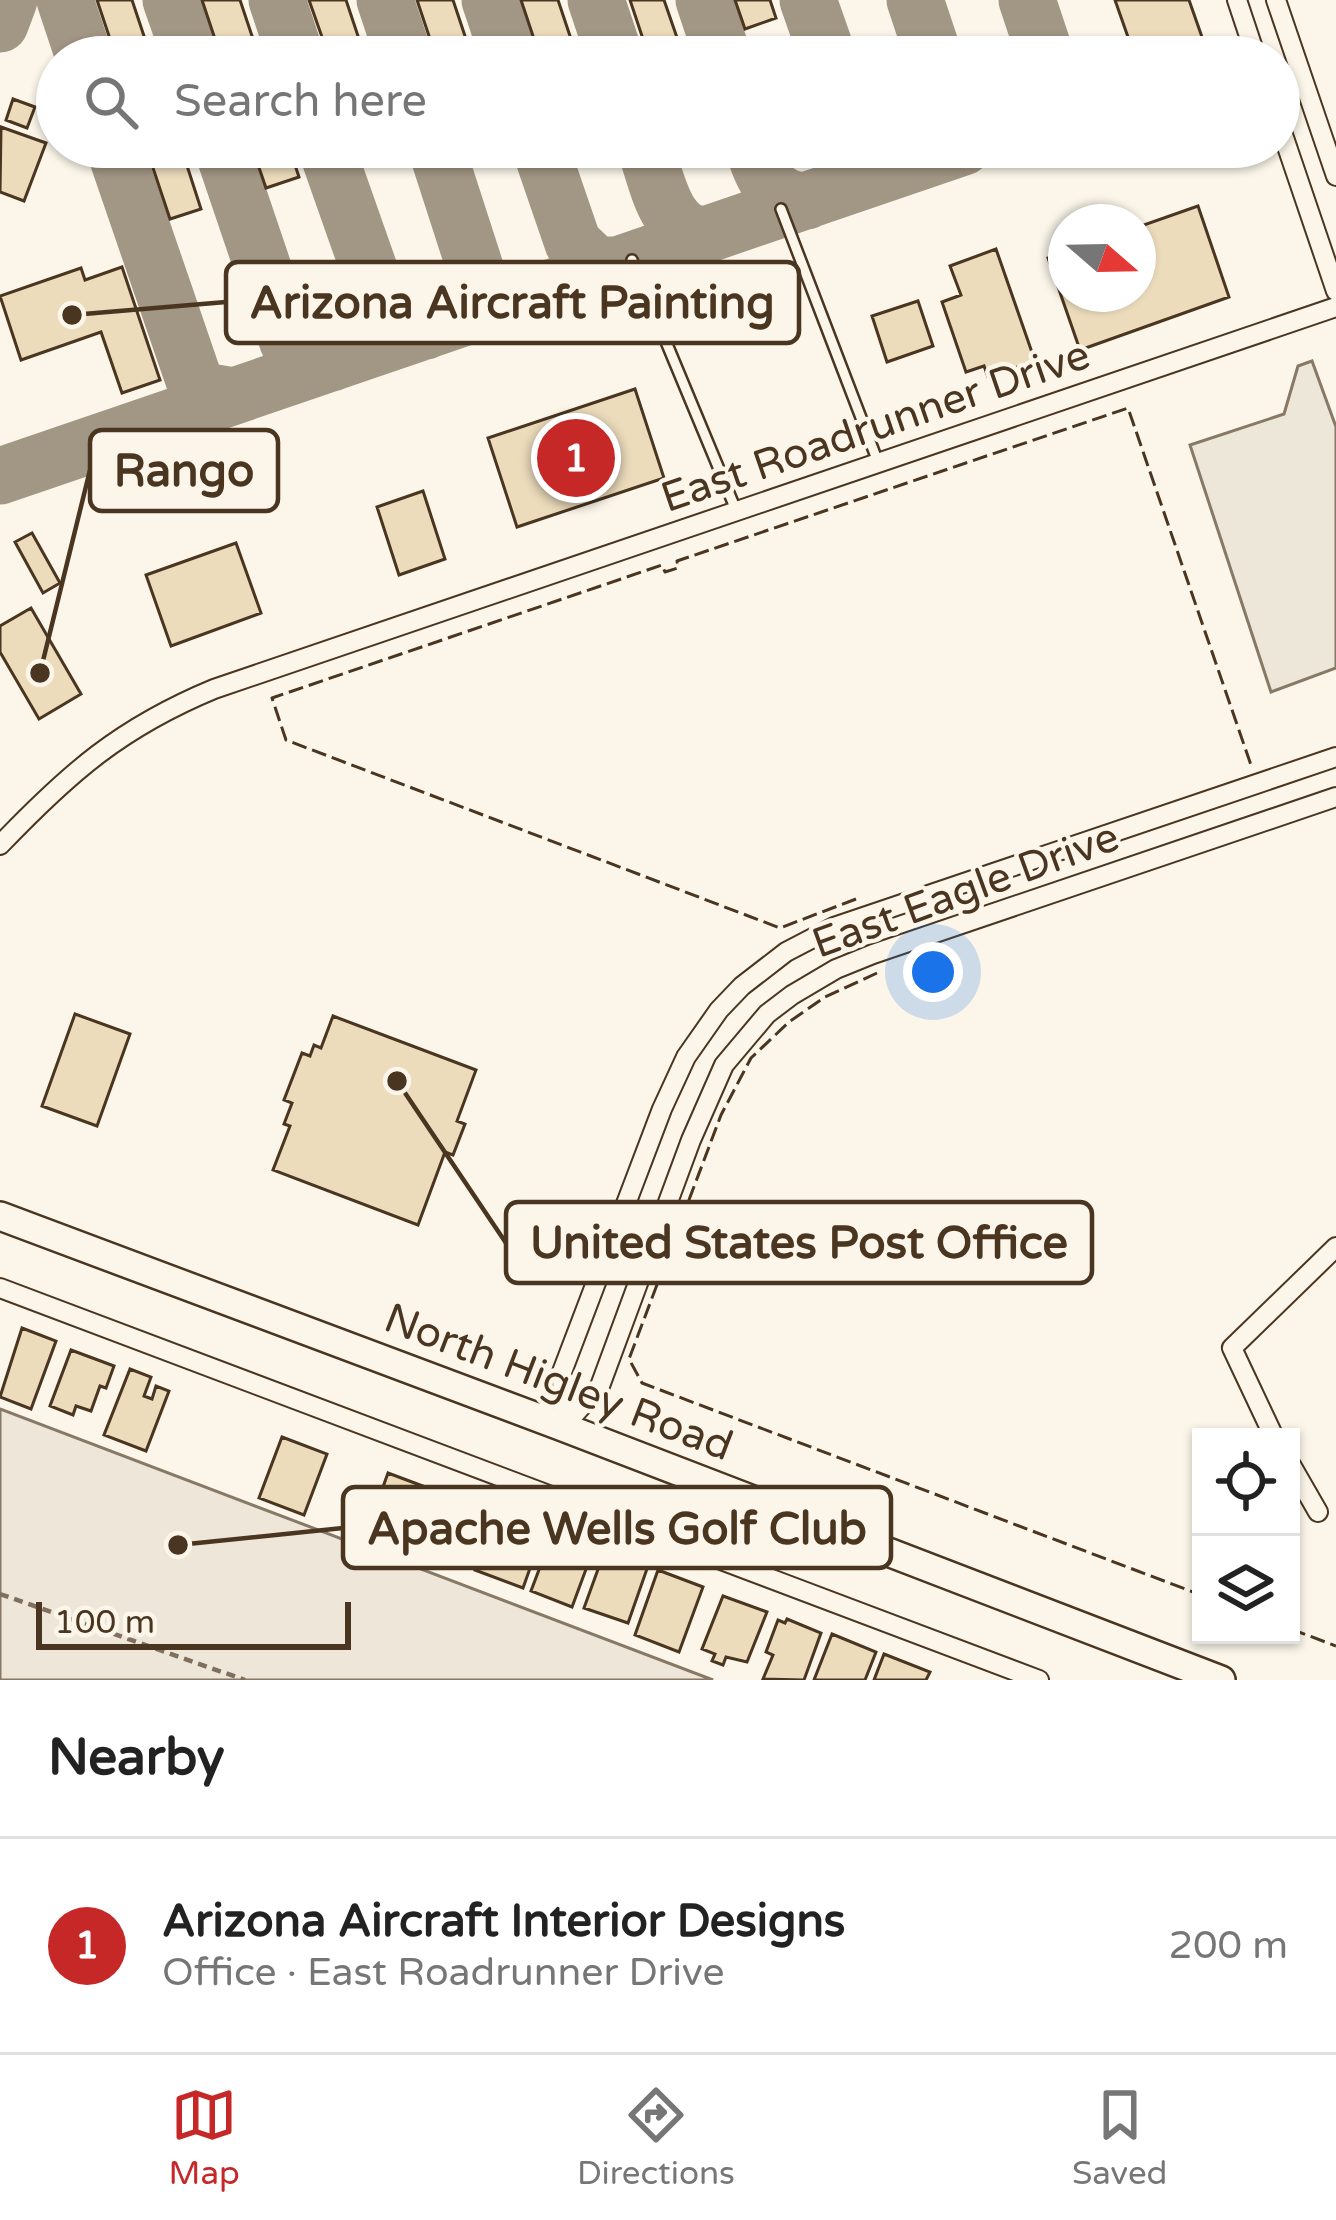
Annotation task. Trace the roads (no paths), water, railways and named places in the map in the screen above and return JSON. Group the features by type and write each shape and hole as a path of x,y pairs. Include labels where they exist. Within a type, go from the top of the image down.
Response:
{"main road":[{"name":"North Higley Road","path":"0,1216 1221,1680"}],"street":[{"path":"1237,0 1249,36"},
{"path":"1276,0 1288,36"},
{"path":"1300,70 1336,176"},
{"path":"1294,168 1336,291"},
{"name":"East Roadrunner Drive","path":"0,844 88,758 170,707 249,676 1336,307"},
{"name":"East Eagle Drive","path":"563,1427 562,1372 668,1096 699,1036 742,986 786,952 834,927 1336,757"},
{"name":"East Eagle Drive","path":"563,1427 599,1386 724,1065 766,1014 836,969 1336,797"},
{"path":"1141,823 1153,859"},
{"path":"1270,1428 1232,1348 1336,1247"},
{"path":"0,1288 1039,1680"},
{"path":"1300,1481 1318,1511"}],"lane":[{"path":"781,209 878,462"},
{"path":"632,260 736,510"}],"place":[{"name":"Arizona Aircraft Painting","path":"72,315"},
{"name":"Arizona Aircraft Interior Designs","path":"576,458"},
{"name":"Rango","path":"40,673"},
{"name":"United States Post Office","path":"397,1081"},
{"name":"Apache Wells Golf Club","path":"178,1545"}]}
